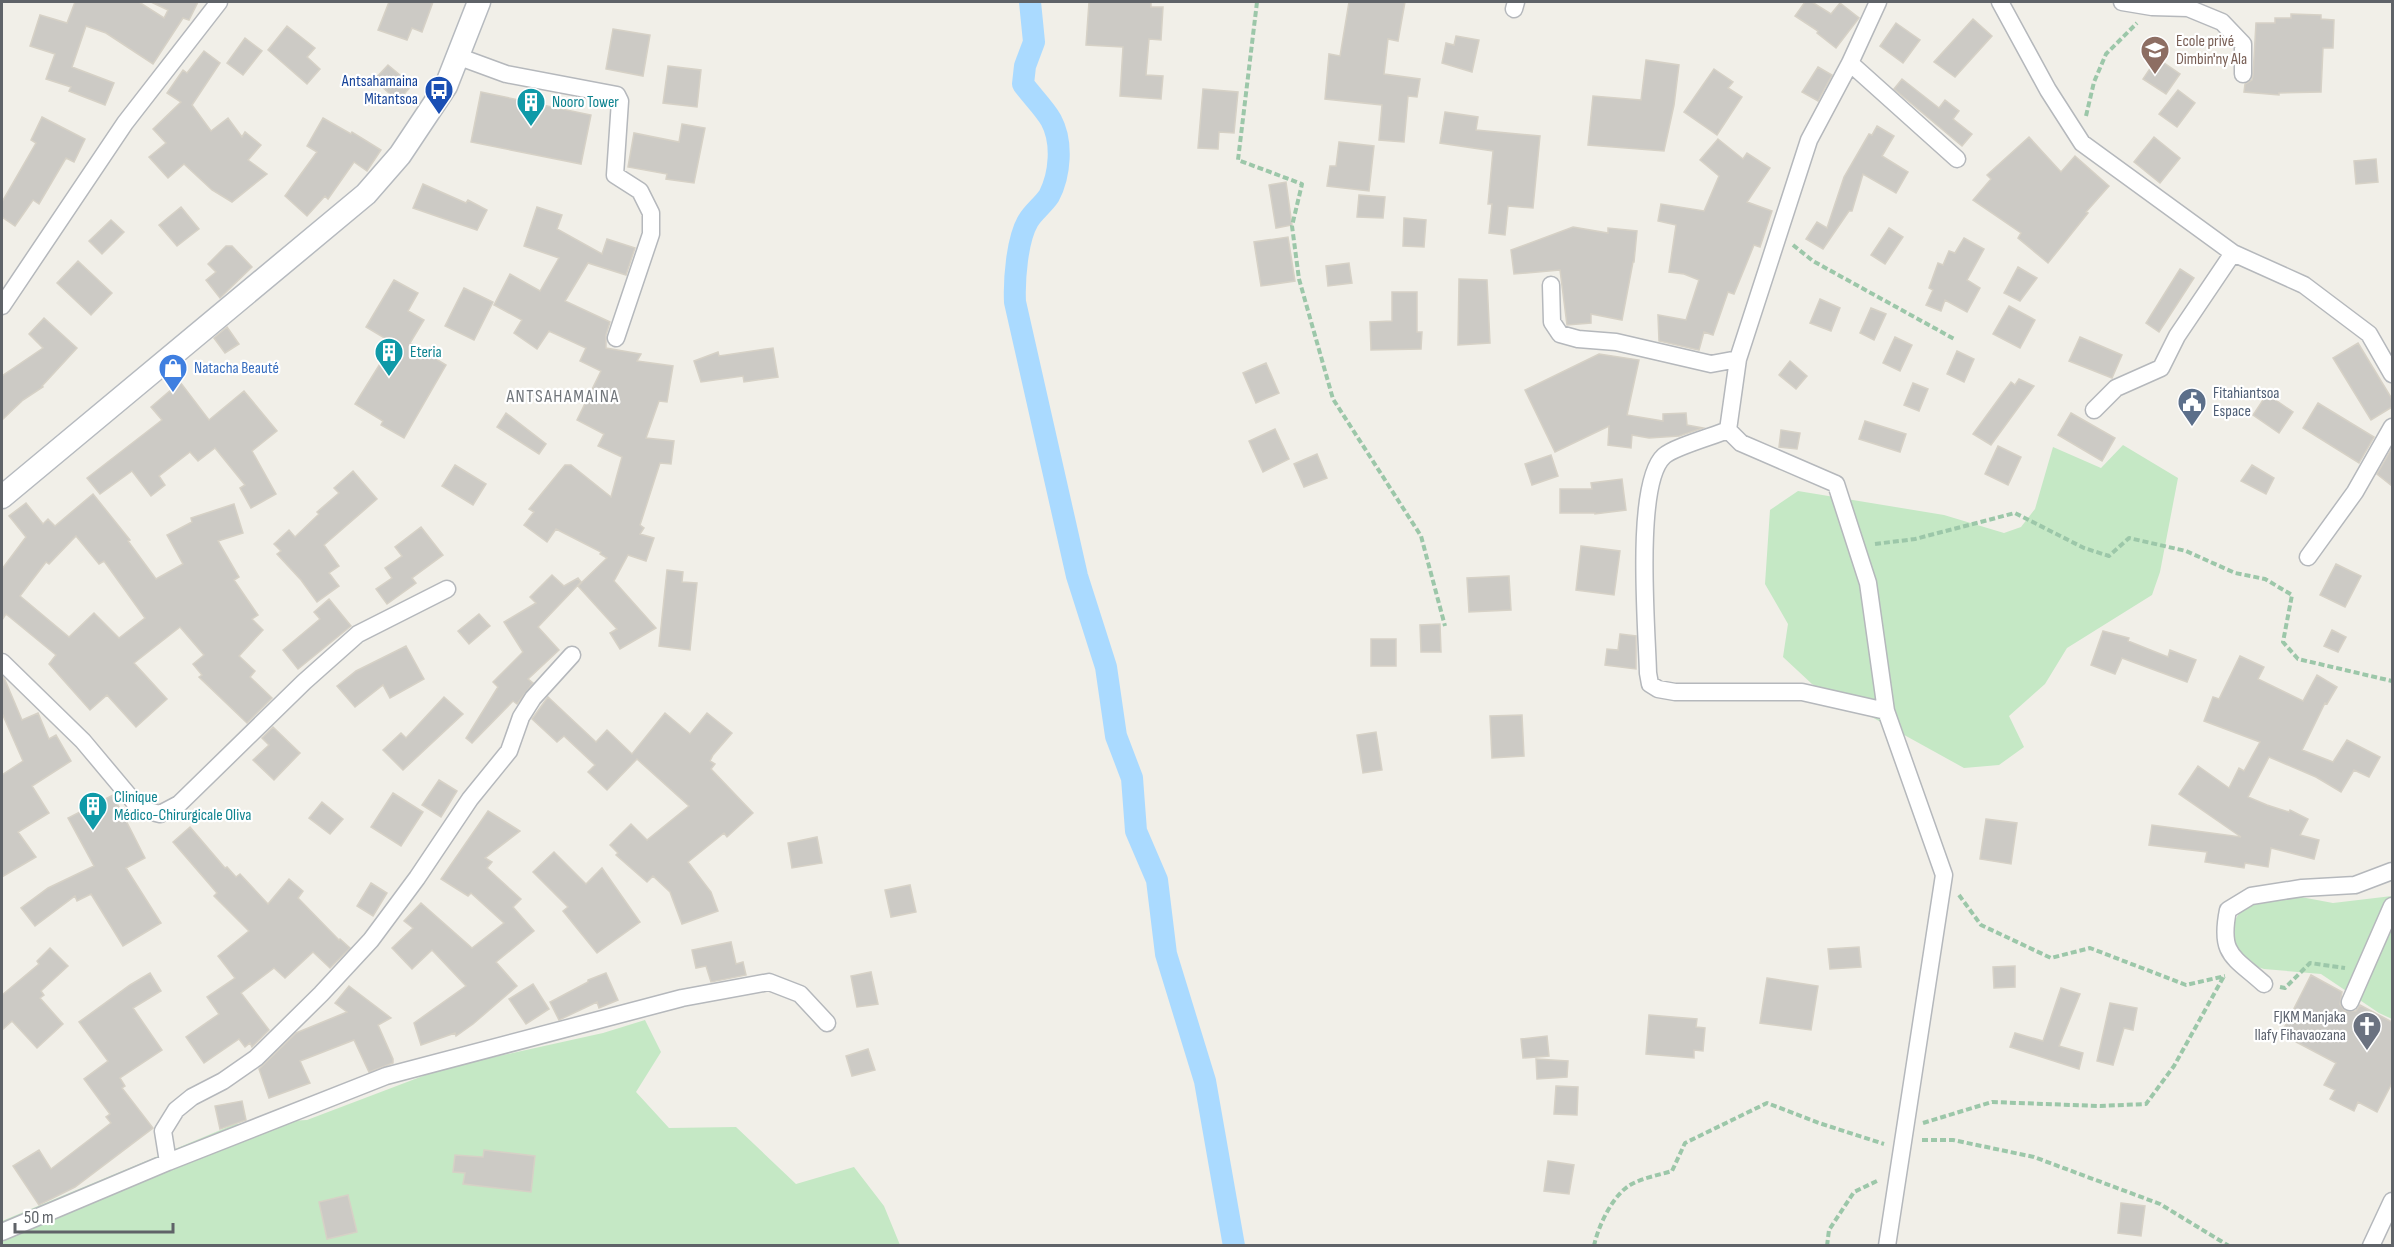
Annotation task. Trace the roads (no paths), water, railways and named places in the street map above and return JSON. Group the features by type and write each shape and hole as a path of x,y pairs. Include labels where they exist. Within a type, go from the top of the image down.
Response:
{"main road":[{"path":"2,497 366,194 400,155 446,86 479,2"}],"street":[{"path":"2,306 125,123 219,2"},
{"path":"1728,430 1738,359 1809,140 1850,63 1878,2"},
{"path":"2000,2 2048,90 2080,140 2233,253 2304,285 2369,334 2391,366"},
{"path":"2122,2 2152,7 2188,8 2222,21 2243,44 2242,74"},
{"path":"457,57 506,74 616,94 620,101 615,175 640,190 651,213 651,234 616,338"},
{"path":"1850,63 1957,159"},
{"path":"2094,410 2116,388 2161,369 2177,336 2233,253"},
{"path":"1551,285 1552,322 1560,334 1578,339 1616,342 1711,364 1738,359"},
{"path":"2308,557 2355,492 2392,427"},
{"path":"1728,430 1741,443 1836,484 1868,583 1887,711 1944,875 1899,1170 1891,1241"},
{"path":"1728,430 1665,455 1655,466 1650,484 1645,525 1650,684 1658,689 1675,692 1802,692 1887,711"},
{"path":"2,662 84,741 140,809 160,814 179,804 304,682 358,634 447,589"},
{"path":"168,1162 163,1131 176,1110 192,1097 223,1081 256,1058 321,994 371,940 417,878 470,799 509,751 521,717 533,698 572,655"},
{"path":"2264,984 2229,952 2223,932 2228,910 2251,896 2302,888 2355,885 2392,871"},
{"path":"2350,1002 2392,906"},
{"path":"2,1232 168,1162 386,1076 682,998 769,982 800,994 827,1023"},
{"path":"2371,1245 2392,1201"}],"waterway":[{"path":"1030,2 1034,42 1025,66 1023,84 1051,120 1057,138 1059,158 1053,188 1024,229 1016,272 1015,302 1077,576 1106,667 1116,736 1132,778 1136,831 1157,880 1166,954 1205,1081 1234,1246"}],"place":[{"name":"Ecole privé Dimbin'ny Ala","path":"2155,76"},
{"name":"Antsahamaina Mitantsoa","path":"439,116"},
{"name":"Nooro Tower","path":"531,128"},
{"name":"Eteria","path":"389,378"},
{"name":"Natacha Beauté","path":"173,394"},
{"name":"Fitahiantsoa Espace","path":"2192,428"},
{"name":"Clinique Médico-Chirurgicale Oliva","path":"93,832"},
{"name":"FJKM Manjaka Ilafy Fihavaozana","path":"2367,1052"}],"district":[{"name":"ANTSAHAMAINA","path":"563,396"}]}
